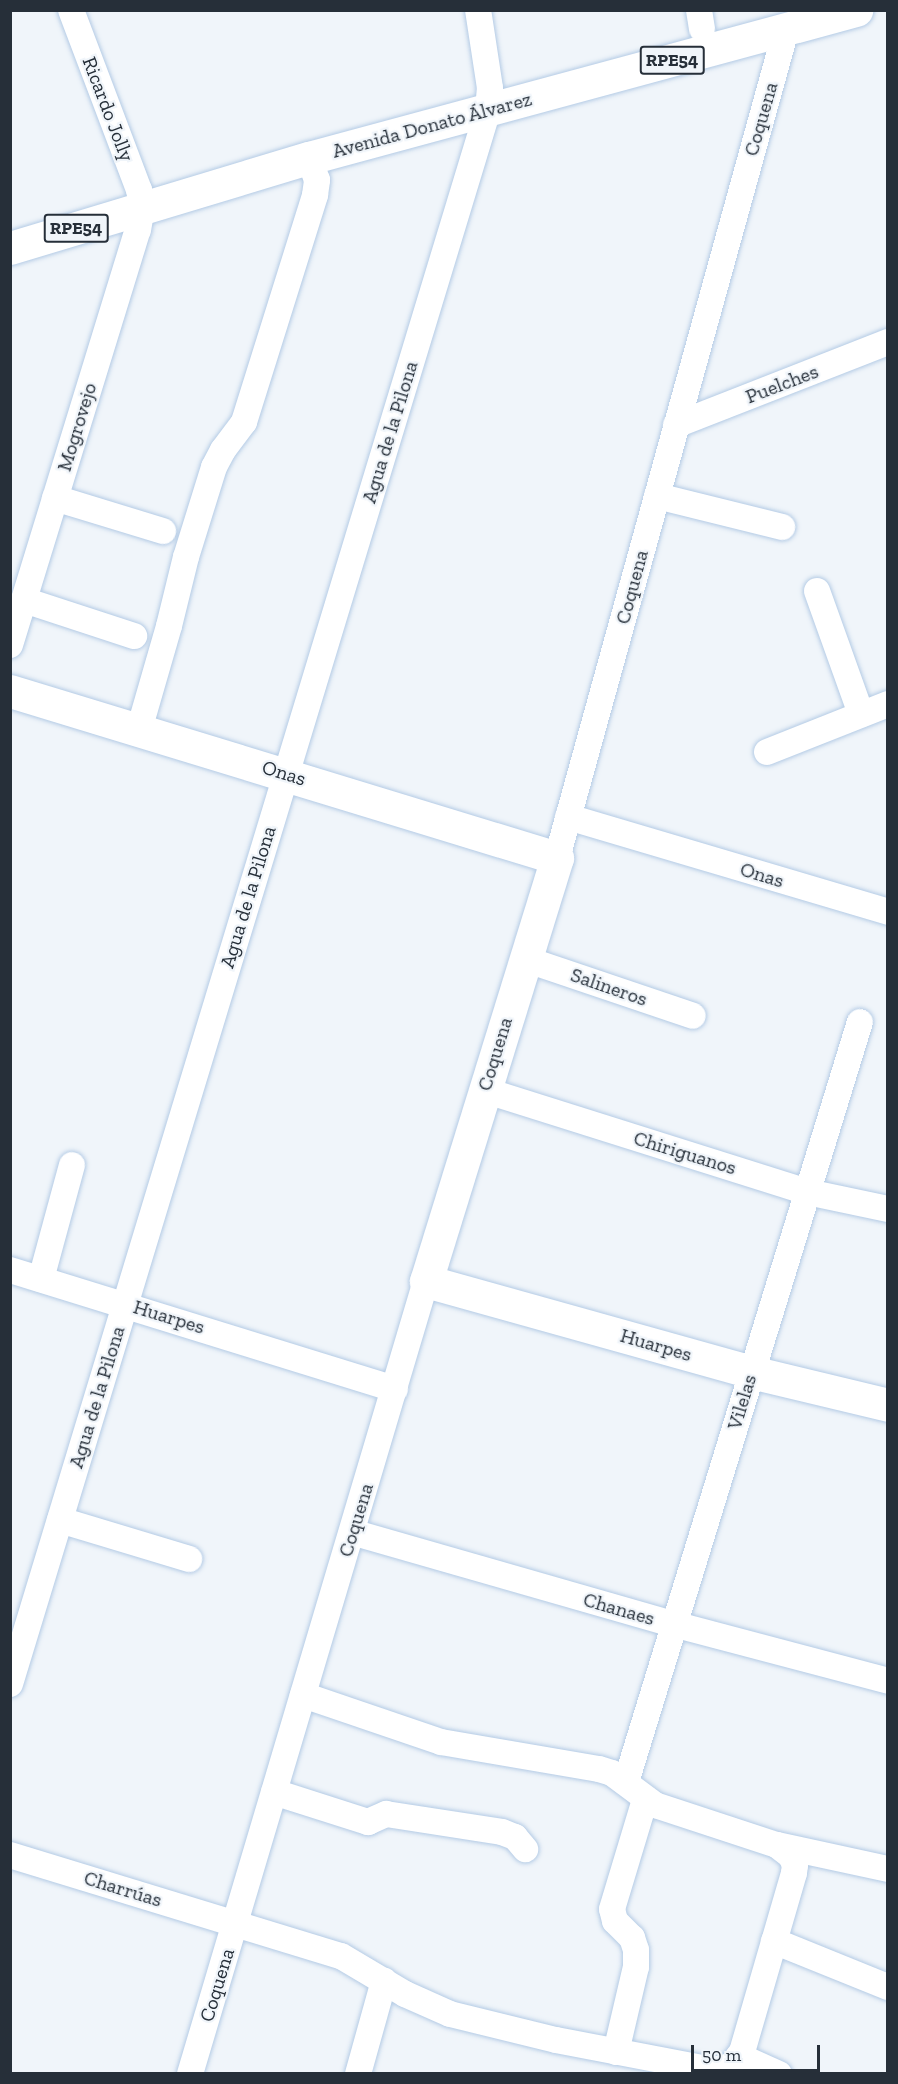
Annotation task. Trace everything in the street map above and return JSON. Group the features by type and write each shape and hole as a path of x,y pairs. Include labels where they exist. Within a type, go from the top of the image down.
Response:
{"main road":[{"name":"Avenida Donato Álvarez","path":"10,227 141,199 309,158 489,99 701,20 779,20 856,10"},
{"name":"Avenida Donato Álvarez","path":"10,248 141,199 489,99 779,20"},
{"name":"Onas","path":"10,691 285,773 557,858"},
{"name":"Coquena","path":"426,1281 557,858"},
{"name":"Huarpes","path":"426,1281 751,1372 888,1405"}],"street":[{"name":"Ricardo Jolly","path":"71,10 141,199"},
{"path":"478,10 489,99"},
{"name":"Coquena","path":"557,858 676,425 779,20"},
{"name":"Agua de la Pilona","path":"10,1684 489,99"},
{"path":"139,730 186,557 214,468 223,450 244,422 315,195 316,180 309,158"},
{"name":"Mogrovejo","path":"10,645 138,230 141,199"},
{"name":"Puelches","path":"676,425 888,342"},
{"path":"657,496 782,527"},
{"path":"55,498 164,531"},
{"path":"818,591 861,714"},
{"path":"24,600 134,636"},
{"path":"767,752 888,704"},
{"name":"Onas","path":"568,817 888,912"},
{"name":"Salineros","path":"525,959 693,1016"},
{"name":"Vilelas","path":"626,1782 860,1022"},
{"name":"Chiriguanos","path":"484,1090 807,1192 888,1209"},
{"path":"41,1279 72,1165"},
{"name":"Huarpes","path":"10,1270 395,1389"},
{"name":"Coquena","path":"190,2073 426,1281"},
{"path":"60,1520 189,1559"},
{"name":"Chanaes","path":"352,1532 674,1624 888,1681"},
{"path":"303,1695 441,1742 599,1769 626,1782 645,1800 777,1845 888,1869"},
{"path":"274,1792 368,1822 386,1814 502,1832 515,1836 525,1849"},
{"path":"616,2052 636,1967 636,1950 632,1938 615,1921 612,1909 645,1800"},
{"path":"777,1845 791,1856 795,1865 739,2056 779,2073"},
{"name":"Charrúas","path":"10,1855 341,1956 432,2007 450,2014 556,2040 714,2070 731,2066 739,2056"},
{"path":"774,1941 888,1987"},
{"path":"358,2073 384,1981"}]}
